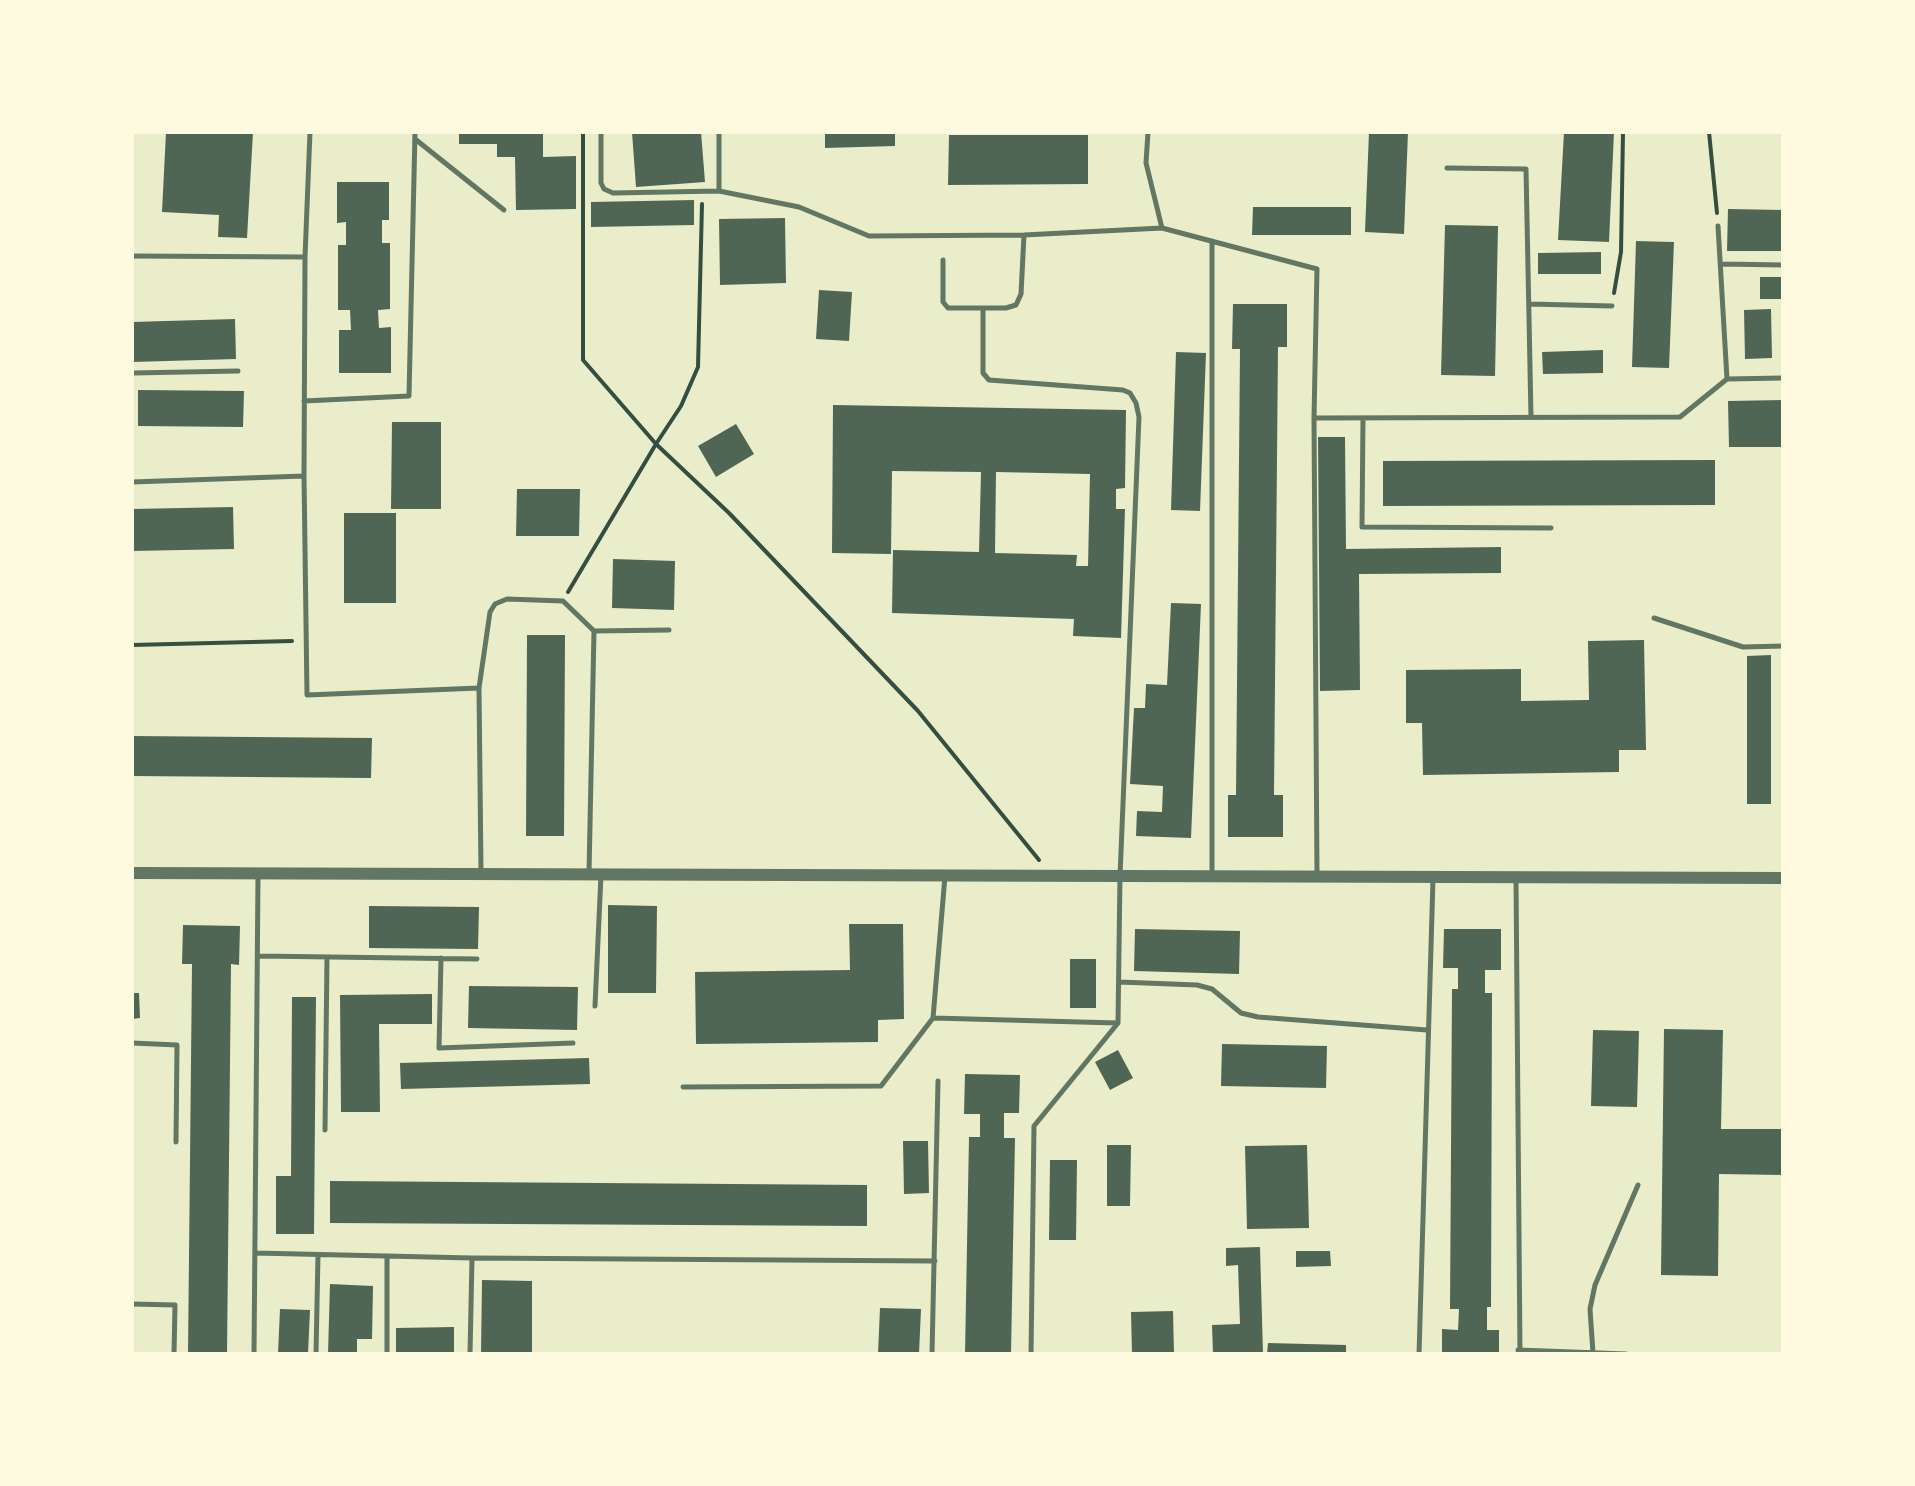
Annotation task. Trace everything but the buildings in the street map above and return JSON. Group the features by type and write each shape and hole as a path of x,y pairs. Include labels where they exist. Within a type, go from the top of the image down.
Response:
{"street":[{"path":"132,873 1783,878"}],"lane":[{"path":"310,132 304,401 307,695 479,688"},
{"path":"601,132 600,174 604,189 613,193 719,191 799,207 869,236 1024,235 1162,228 1317,269 1314,418 1317,877"},
{"path":"719,132 719,191"},
{"path":"1148,132 1146,163 1162,228"},
{"path":"304,401 409,396 414,135"},
{"path":"414,135 504,210"},
{"path":"1447,168 1526,169 1531,417"},
{"path":"1718,226 1727,379"},
{"path":"943,260 943,302 948,308 1006,308 1016,305 1021,294 1024,235"},
{"path":"1212,241 1212,876"},
{"path":"132,256 305,257"},
{"path":"1721,264 1783,265"},
{"path":"1529,304 1612,306"},
{"path":"983,309 983,373 989,380 1111,387 1130,393 1139,417 1120,876 1118,1023 1034,1126 1031,1354"},
{"path":"132,373 238,371"},
{"path":"1314,418 1680,417 1727,379 1783,378"},
{"path":"1363,418 1362,527 1551,528"},
{"path":"132,482 304,476"},
{"path":"481,874 479,688 490,612 495,604 507,599 563,601 594,631 669,630"},
{"path":"1654,618 1743,647 1783,646"},
{"path":"594,631 595,1006"},
{"path":"254,1354 258,873"},
{"path":"683,1087 881,1086 933,1018 945,875"},
{"path":"1419,1354 1433,877"},
{"path":"1516,877 1519,1352 1624,1354"},
{"path":"258,956 477,959"},
{"path":"325,1130 327,957"},
{"path":"441,958 439,1048 573,1043"},
{"path":"1119,982 1197,985 1212,989 1241,1013 1258,1017 1427,1030"},
{"path":"933,1018 1118,1023"},
{"path":"132,1043 177,1045 176,1142"},
{"path":"932,1354 938,1081"},
{"path":"1593,1353 1590,1309 1595,1285 1638,1185"},
{"path":"255,1253 472,1258 935,1261"},
{"path":"316,1354 318,1255"},
{"path":"387,1256 387,1354"},
{"path":"470,1354 472,1258"},
{"path":"132,1304 175,1305 174,1354"}],"path":[{"path":"583,132 583,360 656,444 729,513 918,711 1051,876"},
{"path":"1612,306 1621,252 1623,132"},
{"path":"1709,132 1718,226"},
{"path":"563,601 681,406 698,367 702,192"},
{"path":"132,645 307,641"}]}
